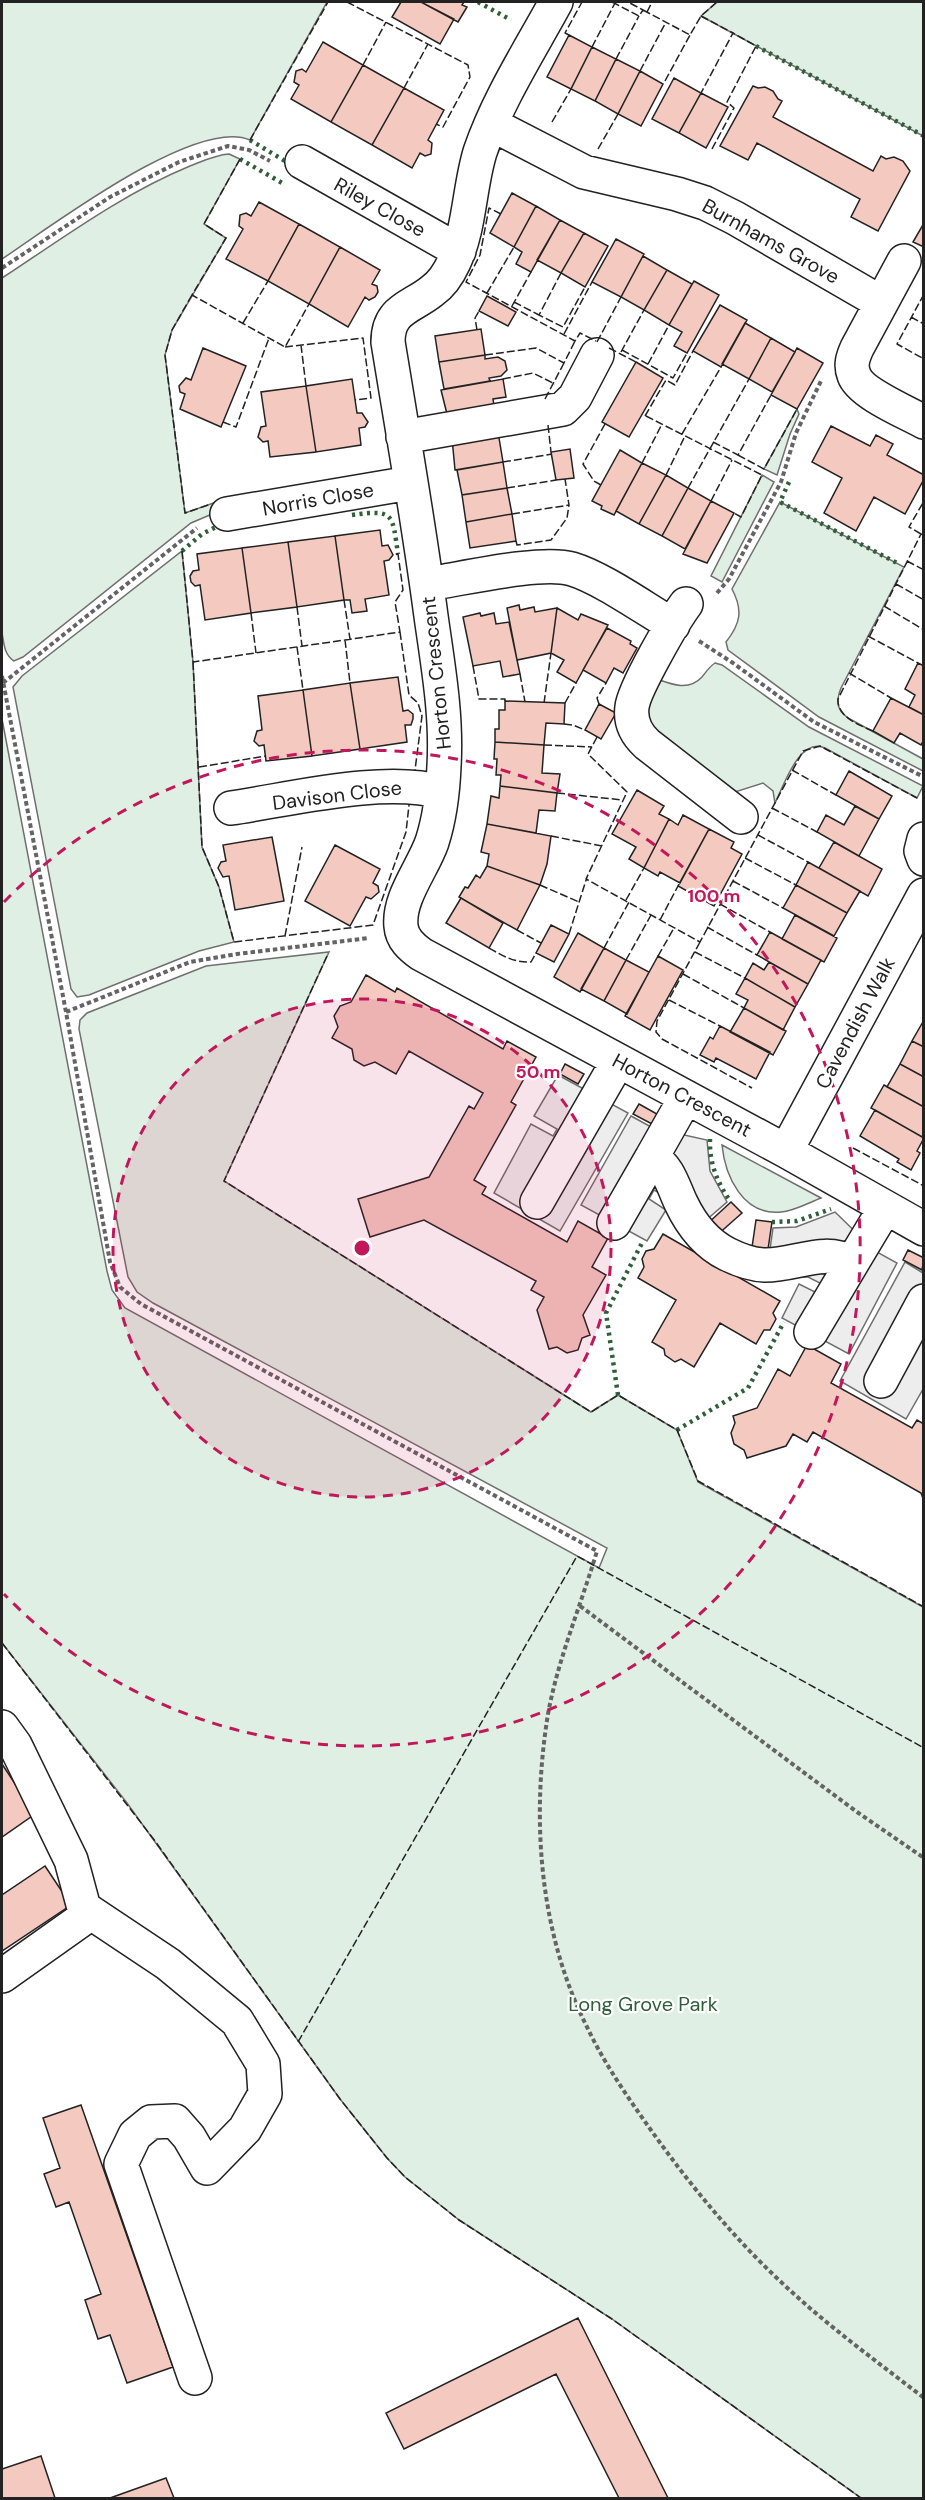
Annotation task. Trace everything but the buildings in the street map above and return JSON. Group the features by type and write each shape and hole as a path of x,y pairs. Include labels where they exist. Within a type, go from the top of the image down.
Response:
{"street":[{"name":"Horton Crescent","path":"556,2 491,124 475,170 459,251 435,290 400,311 389,326 388,342 427,584 444,716 445,751 442,792 432,842 404,905 400,925 402,934 407,942 421,954 786,1150 924,1229"},
{"name":"Burnhams Grove","path":"491,124 584,172 695,199 735,218 880,302"},
{"name":"Riley Close","path":"302,162 459,251"},
{"path":"904,261 880,302 855,353 852,365 853,375 862,386 924,422"},
{"path":"403,437 564,409 575,397 597,355"},
{"name":"Norris Close","path":"226,514 410,483"},
{"path":"427,584 540,567 564,568 679,614 633,700 631,720 637,733 647,744 741,817"},
{"name":"Davison Close","path":"231,808 385,786 413,786 442,792"},
{"path":"924,839 921,851 924,859"},
{"name":"Cavendish Walk","path":"786,1150 924,895"},
{"path":"537,1202 618,1060"},
{"path":"614,1223 686,1097"},
{"path":"652,1157 666,1170 681,1203 697,1230 714,1246 727,1254 748,1263 764,1265 833,1255 852,1263"},
{"path":"811,1332 885,1208"},
{"path":"881,1381 924,1301"},
{"path":"2,1727 15,1745 71,1860 84,1908 168,1964 237,2021 263,2064 265,2094 244,2129 207,2168 189,2137 175,2121 152,2122 143,2128 135,2135 121,2164 195,2378"},
{"path":"2,1976 91,1913"}],"path":[{"path":"2,268 127,187 198,154 221,147 238,146 291,172 296,171 302,162"},
{"path":"825,374 796,433 781,482 729,579 720,592 679,614 733,663 814,722 924,777"},
{"path":"3,683 195,529 211,519 226,514"},
{"path":"2,676 66,1012 110,1262 120,1287 141,1304 597,1551 562,1660 548,1714 541,1780 539,1840 547,1902 558,1948 582,2018 620,2087 674,2162 739,2239 807,2306 924,2398"},
{"path":"66,1012 190,962 402,934"},
{"path":"580,1606 848,1805 924,1858"}],"green space":[{"path":"2,2 327,2 250,140 226,137 195,144 160,159 87,201 2,259"},
{"path":"717,2 923,2 923,136 701,16"},
{"path":"229,154 240,159 204,224 226,238 172,330 165,355 185,513 222,500 224,509 191,523 23,657 14,661 6,652 2,633 2,278 117,203 190,166"},
{"path":"797,409 799,414 777,475 764,469"},
{"path":"762,475 774,482 722,582 711,576"},
{"path":"780,502 904,567 841,688 838,704 848,718 923,759 923,771 819,717 728,650 726,642 735,629 739,616 738,603 732,589"},
{"path":"182,551 193,662 202,847 219,887 234,942 199,951 89,995 77,997 71,989 13,687 22,676"},
{"path":"715,663 722,665 809,727 923,786 917,798 825,748 816,746 808,749 794,764 775,803 773,791 763,783 732,793 649,728 647,700 657,679 681,686 692,684"},
{"name":"Long Grove Park","path":"2,719 107,1271 112,1290 125,1308 599,1568 607,1548 153,1303 137,1292 128,1277 79,1029 80,1020 87,1013 206,966 329,952 224,1181 591,1412 618,1395 677,1430 698,1482 923,1607 923,2498 861,2498 612,2319 459,2220 405,2177 340,2099 127,1803 2,1643"},
{"path":"722,1145 821,1198 781,1212 768,1212 756,1208 738,1192 732,1181"}],"shaded area":[{"path":"558,1075 628,1113 560,1231 494,1193 531,1124 553,1136 557,1129 534,1116"},
{"path":"631,1116 653,1128 707,1140 710,1171 727,1202 690,1234 663,1195 654,1190 649,1199 666,1210 647,1241 581,1205"},
{"path":"835,1212 875,1251 897,1263 849,1354 782,1318 799,1284 817,1293 822,1284 808,1277 766,1277 773,1228 796,1227"},
{"path":"905,1262 923,1273 923,1389 906,1419 840,1381"}],"hedge":[{"path":"478,2 511,20"},
{"path":"756,46 924,136"},
{"path":"250,140 285,161"},
{"path":"240,159 284,184"},
{"path":"789,482 780,502 897,563"},
{"path":"352,515 376,513 389,517 398,554"},
{"path":"182,551 202,534 216,527"},
{"path":"710,1139 715,1172 731,1202"},
{"path":"772,1222 797,1221 831,1209"},
{"path":"618,1395 606,1313 642,1243"},
{"path":"677,1430 748,1388 784,1322"}],"fence":[{"path":"250,140 328,2"},
{"path":"347,2 468,65 470,77 443,127 436,124"},
{"path":"569,35 565,33 582,2"},
{"path":"612,2 639,16 643,10 628,2"},
{"path":"647,12 652,2"},
{"path":"643,10 690,35 701,16 717,2"},
{"path":"592,47 615,3"},
{"path":"616,59 639,16"},
{"path":"701,16 733,33 701,93"},
{"path":"363,65 386,22"},
{"path":"640,71 666,22"},
{"path":"712,149 734,108 727,102 756,46 733,33"},
{"path":"665,81 690,35"},
{"path":"404,88 428,44"},
{"path":"552,122 571,89"},
{"path":"598,149 618,114"},
{"path":"240,159 204,224 226,238 192,295 285,347 309,304"},
{"path":"501,214 489,208 480,255 466,282 575,341 580,333 596,341"},
{"path":"487,293 514,247"},
{"path":"512,306 531,272"},
{"path":"561,273 539,315 563,327 585,287"},
{"path":"243,323 268,281"},
{"path":"564,334 592,282"},
{"path":"924,294 897,344 924,359"},
{"path":"192,295 172,330 165,355 185,513 211,504"},
{"path":"597,342 621,297"},
{"path":"514,302 539,315"},
{"path":"621,352 644,310"},
{"path":"477,330 475,318 479,311"},
{"path":"911,317 924,324"},
{"path":"648,364 669,325"},
{"path":"223,422 236,427 269,338"},
{"path":"285,347 363,338 371,398 355,400"},
{"path":"485,355 536,348 564,363 575,341"},
{"path":"301,345 306,386"},
{"path":"609,348 636,362"},
{"path":"622,350 673,378 687,353"},
{"path":"645,416 666,380 675,385 693,351"},
{"path":"545,399 564,363"},
{"path":"682,434 721,367"},
{"path":"503,379 533,373 555,384"},
{"path":"688,488 749,379"},
{"path":"713,442 738,455 771,395"},
{"path":"738,455 764,469 797,409"},
{"path":"646,416 762,475 741,517 734,513"},
{"path":"601,485 594,481 583,464 605,424"},
{"path":"642,463 662,424"},
{"path":"548,425 551,452"},
{"path":"666,475 685,436"},
{"path":"503,462 552,454"},
{"path":"711,501 732,460"},
{"path":"512,514 569,505 565,479"},
{"path":"507,488 556,480"},
{"path":"921,534 909,527 924,501"},
{"path":"516,541 517,545 551,540 567,518 569,505"},
{"path":"873,731 845,715 841,711 838,699 921,534 924,535"},
{"path":"182,551 193,662 400,632 395,602 403,590 398,554 393,555"},
{"path":"907,561 924,570"},
{"path":"896,584 924,600"},
{"path":"344,600 350,639"},
{"path":"884,606 924,630"},
{"path":"297,607 302,646"},
{"path":"251,613 256,653"},
{"path":"400,632 409,695 418,703 422,716 415,770"},
{"path":"868,636 918,663"},
{"path":"345,640 350,683"},
{"path":"297,647 303,690"},
{"path":"544,703 551,653"},
{"path":"193,662 202,847 219,887 234,942 373,925 406,832 409,805"},
{"path":"473,666 479,699 505,699 505,701"},
{"path":"849,673 891,698"},
{"path":"520,674 525,702"},
{"path":"565,703 576,683"},
{"path":"599,704 597,698 606,683"},
{"path":"564,724 585,730"},
{"path":"597,737 588,754 627,792 586,879 700,942 803,751 820,746 917,798"},
{"path":"544,745 592,747"},
{"path":"199,767 266,756"},
{"path":"792,770 836,795"},
{"path":"557,793 623,800"},
{"path":"772,808 817,832"},
{"path":"758,835 808,862"},
{"path":"551,836 602,846"},
{"path":"285,936 302,847"},
{"path":"745,858 796,885"},
{"path":"626,900 644,868"},
{"path":"569,934 587,877"},
{"path":"733,881 783,908"},
{"path":"540,885 579,902"},
{"path":"660,920 678,886"},
{"path":"604,948 629,902"},
{"path":"720,904 770,932"},
{"path":"626,960 651,915"},
{"path":"707,927 757,955"},
{"path":"658,956 674,928"},
{"path":"517,930 541,943"},
{"path":"700,942 657,1021 656,1032 662,1039 752,1088"},
{"path":"489,948 509,958 525,962 531,962 536,953"},
{"path":"695,952 745,978"},
{"path":"327,956 224,1181 591,1412 618,1395 677,1430 698,1481 924,1607"},
{"path":"683,974 744,1008"},
{"path":"669,1000 720,1026"},
{"path":"853,1148 924,1186"},
{"path":"298,2042 577,1556 924,1748"},
{"path":"2,1643 155,1841 340,2099 405,2177 459,2220 612,2319 861,2498"}]}
